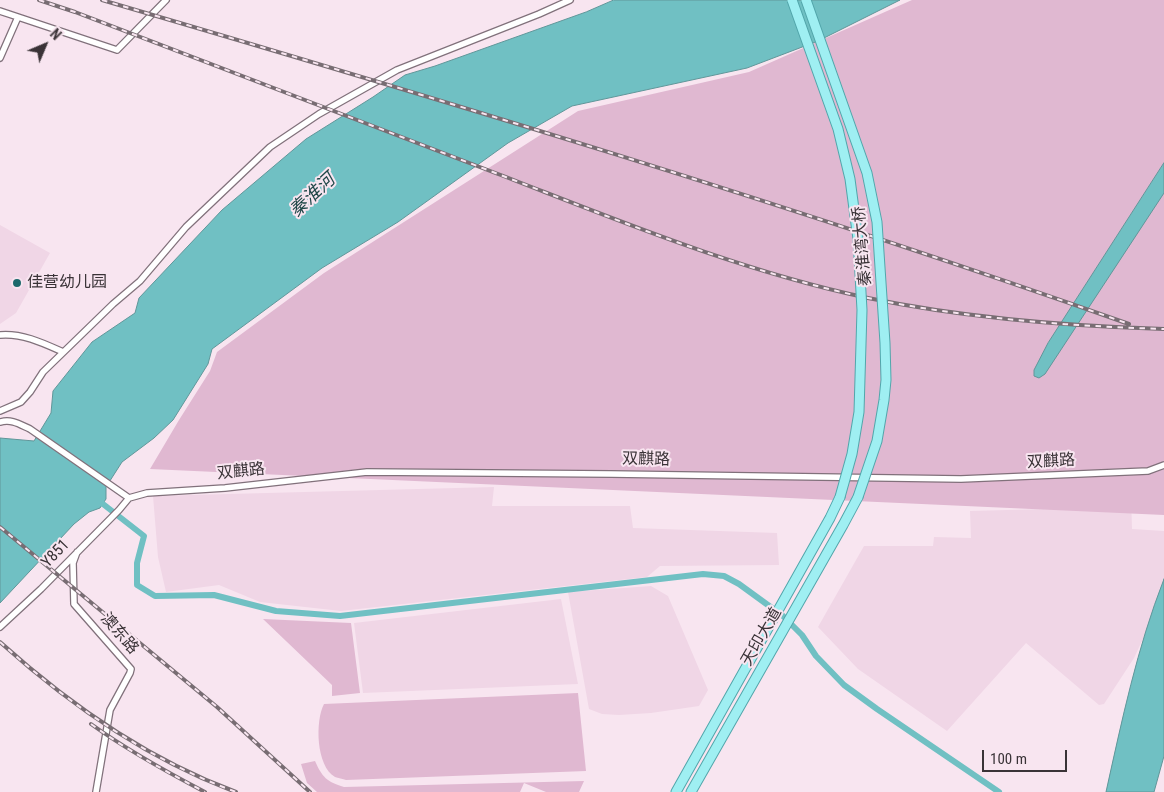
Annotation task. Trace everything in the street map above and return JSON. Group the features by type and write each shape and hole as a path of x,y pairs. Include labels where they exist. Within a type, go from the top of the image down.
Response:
{"main road":[{"name":"秦淮湾大桥","path":"792,0 838,129 850,179 858,239 862,310 859,412 852,454 840,497"},
{"name":"秦淮湾大桥","path":"806,0 867,172 877,222 886,343 886,380 877,441 858,497"},
{"name":"天印大道","path":"676,792 783,603 840,497"},
{"name":"天印大道","path":"691,792 858,497"}],"street":[{"path":"0,11 117,50 166,0"},
{"path":"0,411 21,402 43,372 113,304 140,281 186,227 270,147 319,114 397,70 570,0"},
{"path":"0,58 18,17"},
{"path":"0,335 13,334 40,342 63,352"},
{"path":"0,422 16,422 30,429 129,498"},
{"name":"双麒路","path":"129,498 147,493 225,488 367,472 961,479 1148,471 1164,465"},
{"name":"Y851","path":"0,627 15,615 129,498"},
{"name":"澳东路","path":"77,552 73,563 74,604 131,668 110,710 96,792"}],"shaded area":[{"path":"912,0 1164,0 1164,515 150,469 210,371 217,352 324,273 578,111 749,72"},
{"name":"佳营幼儿园","path":"0,225 50,253 16,313 0,324"},
{"path":"494,487 492,506 630,506 633,528 777,533 779,565 660,566 647,577 341,611 260,602 219,585 166,592 158,557 153,496"},
{"path":"1131,495 1132,529 1164,531 1164,594 1134,658 1104,704 1099,705 1026,643 947,731 858,669 818,627 864,546 933,546 934,537 971,538 970,511 1081,508"},
{"path":"651,586 668,596 708,690 699,706 651,713 619,715 602,714 589,709 568,592"},
{"path":"561,599 578,684 363,693 354,623"},
{"path":"263,619 351,623 360,693 332,696 332,685"},
{"path":"578,693 586,771 346,780 335,777 329,771 321,754 319,721 324,704"},
{"path":"315,761 326,778 344,787 584,781 579,792 546,792 524,783 520,792 317,792 307,783 301,764"}],"water":[{"name":"秦淮河","path":"614,0 900,0 818,41 747,68 572,106 508,143 398,222 322,268 212,349 208,364 173,420 154,438 122,462 106,487 106,499 100,508 89,512 74,524 0,603 0,438 34,441 51,413 53,391 92,342 135,313 139,298 222,210 306,139 405,75 586,12"},
{"path":"1164,163 1164,193 1045,374 1039,378 1034,376 1034,370 1048,343"},
{"path":"1164,579 1164,756 1154,792 1106,792 1138,658"}],"waterway":[{"path":"103,504 144,536 137,563 137,585 155,596 214,595 276,611 340,616 703,574 724,576 739,584 783,616 802,635 816,656 844,685 999,792"}],"railway":[{"path":"39,0 75,12 635,227 773,274 868,298 941,311 1052,323 1164,329"},
{"path":"102,0 489,115 746,195 1129,324"},
{"path":"0,527 217,707 310,792"},
{"path":"0,642 54,687 111,728 171,764 236,792"},
{"path":"91,724 146,760 205,792"}],"place":[{"name":"佳营幼儿园","path":"17,283"}]}
